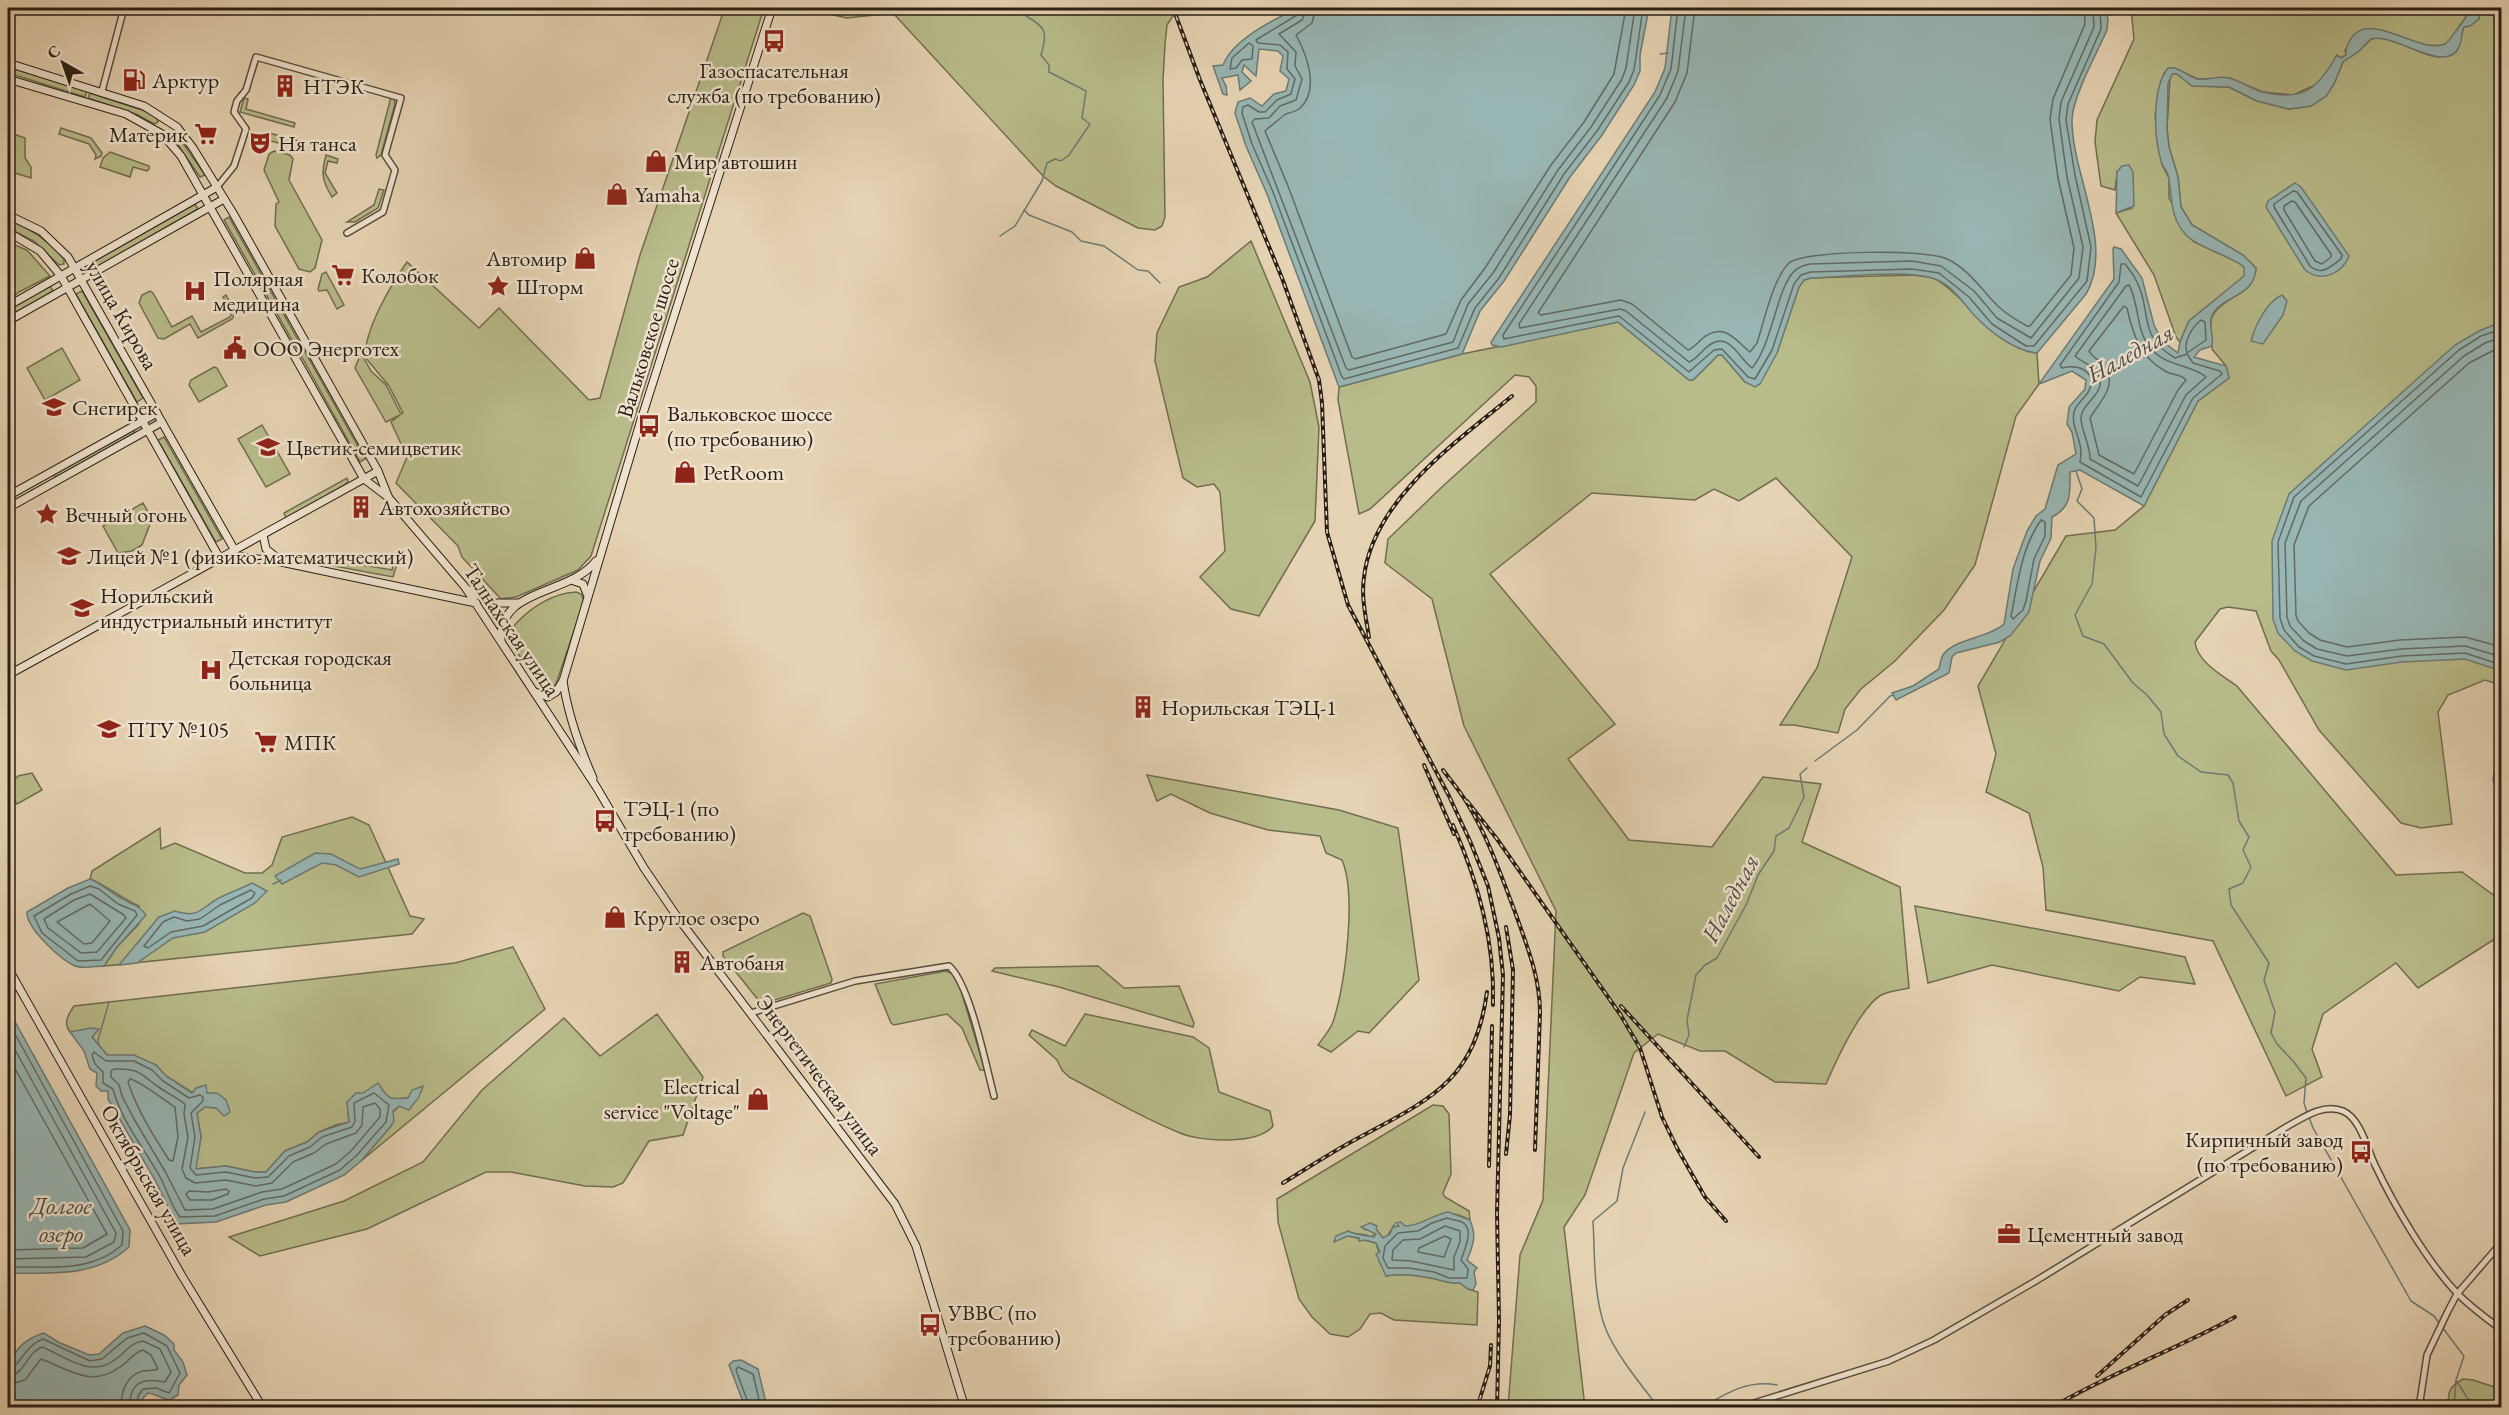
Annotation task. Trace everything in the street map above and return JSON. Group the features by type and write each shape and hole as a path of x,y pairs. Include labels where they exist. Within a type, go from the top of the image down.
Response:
{"street":[{"path":"102,91 124,8"},
{"name":"Вальковское шоссе","path":"536,696 552,695 563,681 599,557 772,8"},
{"path":"8,306 218,187 234,166 246,129 234,112 237,101 246,90 256,57 401,98 385,155 395,170 383,212 347,232"},
{"name":"Талнахская улица","path":"8,63 144,106 171,122 193,148 218,187 378,471 388,498"},
{"name":"Талнахская улица","path":"8,79 126,114 162,134 181,156 364,479 388,498 465,587 597,788"},
{"path":"162,134 171,122"},
{"path":"8,321 224,199"},
{"name":"улица Кирова","path":"8,215 28,223 52,239 74,268 234,549"},
{"name":"улица Кирова","path":"8,232 40,251 61,276 219,557"},
{"path":"15,504 9,496 157,413"},
{"path":"8,508 162,422"},
{"path":"8,675 378,471"},
{"path":"50,473 55,482"},
{"path":"263,535 266,549 281,562"},
{"path":"219,557 235,556 281,562 476,603"},
{"path":"465,587 491,603 520,602 571,580 586,571 599,557"},
{"path":"571,580 580,582 588,597"},
{"path":"501,642 505,617 520,602"},
{"name":"Вальковское шоссе","path":"563,681 575,736 597,788"},
{"name":"Энергетическая улица","path":"597,788 644,868 678,918 895,1204 916,1246 965,1407"},
{"path":"750,1013 855,981 949,966 956,972 967,999 994,1096"},
{"name":"Октябрьская улица","path":"8,968 182,1276 263,1407"},
{"path":"1738,1407 1889,1361 1934,1340 2034,1282 2288,1126 2310,1114 2334,1109 2345,1112 2353,1118 2375,1165 2406,1220 2440,1273 2457,1294 2502,1330"},
{"path":"2419,1407 2427,1355 2448,1311 2457,1294 2502,1242"}],"green space":[{"path":"703,8 748,8 763,11 591,556 578,570 516,597 501,599 462,557 458,546 396,483 407,457 391,422 400,415 386,422 355,368 361,353 371,371 386,385 401,414 403,413 389,386 365,357 374,320 407,262 479,328 499,308 589,400 600,398 640,255 722,16"},
{"path":"802,8 1178,8 1167,25 1165,44 1163,80 1165,217 1162,226 1155,230 1138,228 1056,186 1044,177 893,13 847,18"},
{"path":"2131,8 2472,8 2447,44 2422,44 2382,30 2345,50 2346,55 2341,58 2337,55 2317,84 2293,95 2263,92 2229,78 2198,79 2174,68 2164,73 2155,115 2162,165 2169,178 2169,198 2194,242 2240,263 2245,269 2245,276 2189,321 2180,342 2176,337 2154,275 2116,213 2132,208 2117,173 2115,190 2101,186 2095,142 2097,120 2134,39"},
{"path":"2480,8 2495,8 2502,19 2501,685 2485,680 2448,695 2438,712 2452,824 2421,828 2401,823 2319,730 2279,660 2271,651 2256,611 2228,607 2220,609 2195,642 2205,662 2237,686 2396,875 2462,872 2500,900 2501,935 2418,988 2396,963 2323,1014 2312,1049 2322,1077 2286,1096 2213,941 2046,910 2043,867 2029,813 1986,792 1996,754 1978,686 2066,536 2115,530 2144,506 2198,401 2229,378 2226,366 2212,349 2212,316 2221,306 2251,284 2256,268 2243,255 2192,225 2181,207 2178,177 2169,147 2167,129 2170,77 2173,73 2177,74 2193,86 2229,87 2257,101 2289,109 2311,106 2326,96 2343,62 2371,39 2392,40 2424,54 2445,56 2456,52 2464,26 2479,19"},
{"path":"8,67 87,91 85,97 8,73"},
{"path":"90,93 145,111 157,118 158,122 154,124 138,115 88,98"},
{"path":"391,97 394,98 395,104 381,155 377,158 376,155"},
{"path":"244,98 248,99 246,109 295,123 294,127 240,112"},
{"path":"61,128 91,138 102,153 101,156 95,159 96,155 89,144 59,134"},
{"path":"8,132 25,138 25,158 31,167 31,178 8,171"},
{"path":"269,133 299,141 297,148 267,140"},
{"path":"175,134 205,175 200,177 173,138"},
{"path":"274,151 290,155 293,159 289,180 322,240 315,268 310,272 299,269 275,226 276,204 279,202 264,170 269,154"},
{"path":"110,152 149,166 149,169 147,171 133,167 130,177 100,167 103,158"},
{"path":"326,155 338,159 337,163 328,161 325,173 337,193 332,197 323,177"},
{"path":"379,189 384,190 378,208 355,222 347,222 374,205"},
{"path":"195,204 198,209 86,273 83,268"},
{"path":"229,217 302,347 297,349 224,220"},
{"path":"8,220 32,231 45,241 64,259 64,264 59,265 34,241 8,228"},
{"path":"1251,241 1310,382 1319,427 1315,521 1259,616 1231,609 1200,577 1225,551 1220,492 1214,484 1197,487 1183,478 1155,361 1157,333 1179,287 1207,277"},
{"path":"8,242 27,250 50,276 19,292 8,301"},
{"path":"326,272 344,305 337,309 327,290 319,291 318,289 322,274"},
{"path":"1912,275 1936,279 1950,289 1998,334 2024,350 2037,353 2039,384 2016,416 1975,565 1944,610 1895,661 1861,689 1845,709 1838,733 1794,725 1780,725 1817,668 1852,557 1776,478 1739,501 1714,489 1695,500 1592,493 1490,574 1615,724 1568,759 1629,840 1712,847 1763,777 1821,784 1802,842 1900,887 1909,988 1881,995 1865,1011 1849,1036 1826,1084 1775,1082 1725,1051 1700,1051 1658,1034 1634,1053 1585,1195 1564,1227 1585,1407 1508,1407 1520,1255 1543,1200 1556,911 1464,726 1432,599 1385,563 1388,539 1536,402 1536,386 1529,377 1515,375 1370,509 1359,514 1338,400 1339,387 1462,354 1618,322 1689,380 1693,380 1718,355 1722,355 1745,382 1777,353 1799,287 1804,280"},
{"path":"50,286 53,291 8,317 8,310"},
{"path":"82,291 143,398 137,402 76,294"},
{"path":"150,291 172,327 192,316 201,332 230,317 232,312 223,297 226,295 235,313 232,319 198,338 190,324 164,339 158,338 139,303 142,295"},
{"path":"62,348 80,380 45,400 27,368"},
{"path":"304,350 365,459 360,462 299,352"},
{"path":"214,367 217,368 227,386 199,402 189,385 191,380"},
{"name":"Цветик-семицветик","path":"262,425 290,474 266,487 238,439"},
{"path":"133,430 135,433 56,478 53,474"},
{"path":"164,437 222,539 216,542 158,440"},
{"path":"347,478 345,485 286,518 284,513"},
{"path":"143,503 152,519 142,545 132,551 118,553 103,526"},
{"path":"401,550 393,577 334,566 335,563 343,565 344,562 392,570 396,553"},
{"path":"576,592 581,594 584,601 556,684 548,691 544,691 514,648 513,627 541,603 558,595"},
{"path":"32,773 42,790 17,804 8,786 18,776"},
{"path":"1147,775 1339,810 1398,828 1419,980 1369,1033 1358,1031 1331,1052 1318,1045 1333,1022 1345,964 1349,895 1342,860 1326,853 1320,836 1268,830 1210,813 1171,794 1157,801"},
{"path":"352,817 369,825 410,916 424,919 412,934 104,966 117,947 139,924 139,906 90,879 92,871 160,828 161,849 175,843 245,873 262,873 272,865 282,837"},
{"path":"1915,906 2185,957 2195,984 2140,977 2119,991 1992,965 1928,983"},
{"path":"803,913 810,916 832,979 831,983 765,1003 760,1002 723,956 723,952"},
{"path":"513,947 545,1009 361,1161 391,1126 393,1112 408,1098 394,1099 363,1093 347,1102 349,1122 319,1132 307,1142 285,1151 266,1172 226,1166 195,1169 201,1137 197,1113 205,1107 216,1108 207,1093 193,1093 166,1076 156,1065 107,1055 92,1037 98,1029 70,1032 67,1025 68,1016 74,1006 455,963"},
{"path":"1098,966 1124,988 1179,986 1194,1023 1193,1027 1059,987 992,971 995,968"},
{"path":"946,971 953,974 958,981 985,1070 980,1070 962,1028 947,1014 894,1025 891,1023 875,984"},
{"path":"657,1014 703,1077 683,1135 649,1141 623,1183 613,1187 585,1186 511,1172 486,1172 367,1229 260,1256 229,1237 344,1201 423,1162 482,1090 564,1018 600,1056"},
{"path":"1085,1014 1193,1037 1209,1048 1219,1092 1270,1111 1273,1126 1266,1132 1243,1139 1215,1140 1189,1136 1152,1121 1069,1077 1057,1060 1029,1035 1032,1030 1065,1046"},
{"path":"1433,1105 1443,1106 1449,1114 1451,1174 1443,1193 1445,1197 1469,1211 1470,1220 1448,1213 1415,1226 1393,1227 1386,1238 1383,1238 1376,1229 1363,1229 1376,1234 1371,1237 1348,1231 1338,1239 1348,1236 1376,1243 1386,1276 1414,1275 1460,1283 1478,1292 1477,1325 1394,1320 1381,1313 1370,1314 1360,1329 1348,1337 1330,1334 1312,1317 1299,1299 1278,1222 1277,1199"},
{"path":"2463,1379 2501,1389 2501,1407 2448,1407 2450,1390"}],"water":[{"path":"1299,8 1649,8 1640,55 1640,71 1634,85 1602,135 1570,177 1504,281 1480,311 1462,354 1339,387 1235,113 1238,102 1250,98 1262,106 1274,94 1286,91 1289,79 1280,71 1283,56 1278,51 1259,49 1256,76 1244,65 1242,72 1251,81 1240,90 1238,75 1222,78 1227,95 1223,94 1213,66 1223,65 1236,47 1255,31"},
{"path":"1672,8 2105,8 2108,19 2107,30 2076,99 2072,119 2078,162 2094,231 2096,254 2094,275 2086,294 2037,353 2020,349 1995,334 1952,290 1935,279 1908,274 1811,278 1804,280 1799,287 1777,353 1760,384 1755,387 1745,382 1722,355 1718,355 1693,380 1689,380 1618,322 1501,347 1492,345 1491,342 1655,92 1665,68"},
{"path":"2472,8 2480,8 2479,19 2470,26 2464,27 2459,47 2451,55 2441,57 2430,55 2381,38 2371,39 2343,62 2326,96 2311,106 2289,109 2257,101 2229,87 2192,86 2177,74 2172,74 2168,84 2167,129 2169,147 2178,177 2181,207 2192,225 2243,255 2256,268 2249,286 2215,310 2211,318 2212,346 2200,350 2194,357 2226,366 2229,378 2198,401 2144,506 2080,470 2070,472 2068,499 2063,509 2052,517 2051,538 2040,561 2029,612 2011,635 2000,642 1956,653 1952,657 1949,673 1896,700 1892,693 1913,686 1939,669 1942,656 1955,645 1997,629 2004,624 2013,569 2027,531 2036,516 2045,509 2058,465 2076,454 2072,432 2067,424 2069,407 2085,389 2086,380 2072,371 2039,384 2114,279 2114,247 2121,249 2142,278 2154,325 2162,341 2178,353 2189,321 2244,276 2244,267 2192,240 2182,230 2175,217 2169,178 2159,154 2156,129 2159,88 2168,68 2179,70 2197,79 2229,78 2263,92 2289,95 2308,90 2316,84 2337,55 2341,58 2346,55 2349,42 2357,32 2368,29 2380,30 2434,46 2445,44"},
{"path":"2129,165 2133,172 2134,206 2116,213 2117,172 2122,166"},
{"path":"2295,183 2301,187 2349,256 2341,268 2330,275 2318,276 2305,270 2266,207 2268,201"},
{"path":"2282,295 2287,301 2283,315 2263,344 2251,341 2255,328 2267,308"},
{"path":"2501,322 2501,671 2465,659 2402,662 2346,670 2312,661 2295,651 2278,633 2273,619 2272,541 2289,494 2455,345"},
{"path":"2501,732 2501,784 2495,784 2493,780"},
{"path":"315,853 331,854 360,869 398,859 399,864 359,877 336,865 322,863 282,884 275,876"},
{"path":"90,879 137,907 146,915 117,947 104,966 78,967 69,963 45,943 32,926 27,912 68,888"},
{"path":"252,883 267,891 255,903 205,932 173,938 137,963 119,965 159,917 175,911 189,914 198,912 217,899"},
{"name":"Долгое озеро","path":"8,1009 130,1230 129,1247 102,1264 72,1272 8,1273"},
{"path":"91,1028 99,1029 92,1037 107,1055 134,1055 156,1065 166,1076 192,1093 196,1088 206,1085 207,1093 217,1093 226,1100 230,1112 224,1116 216,1108 205,1107 197,1113 201,1137 196,1169 226,1166 266,1172 285,1151 307,1142 319,1132 349,1122 347,1102 356,1093 363,1093 378,1083 390,1097 408,1098 412,1090 423,1086 419,1097 409,1110 399,1106 393,1111 394,1121 391,1126 361,1161 344,1175 286,1202 266,1205 216,1222 176,1224 155,1180 108,1099 108,1091 101,1091 96,1086 97,1073 90,1069 84,1051 70,1032"},
{"path":"1448,1212 1470,1220 1472,1226 1473,1241 1467,1260 1477,1268 1474,1272 1476,1284 1473,1290 1460,1283 1420,1276 1386,1276 1376,1254 1380,1252 1376,1243 1359,1241 1359,1238 1348,1236 1334,1242 1336,1236 1348,1231 1374,1237 1376,1234 1361,1227 1370,1223 1377,1226 1376,1229 1383,1238 1390,1234 1394,1224 1394,1227 1399,1226 1396,1223 1401,1222 1405,1226 1411,1226"},
{"path":"145,1326 164,1335 174,1344 174,1350 183,1362 187,1375 179,1385 178,1395 170,1400 148,1393 143,1398 143,1407 8,1407 11,1362 15,1353 31,1338 44,1333 58,1342 89,1355 99,1354 123,1333"},
{"path":"741,1360 758,1369 767,1407 745,1407 729,1365 733,1361"}],"waterway":[{"path":"1000,236 1015,226 1042,181 1047,163 1055,159 1061,161 1069,155 1090,124 1082,118 1086,91 1049,72 1049,65 1041,55 1044,31 1026,16 1025,8"},
{"path":"1660,54 1668,53"},
{"path":"1024,210 1029,215 1072,232 1081,241 1104,246 1138,270 1148,271 1160,283"},
{"path":"2076,471 2082,489 2077,501 2094,518 2096,548 2092,584 2075,615 2083,636 2104,644 2133,683 2161,712 2164,734 2178,756 2201,772 2228,775 2233,783 2239,821 2249,837 2243,850 2251,867 2243,883 2229,889 2231,905 2269,963 2264,980 2275,1012 2271,1033 2277,1044 2306,1078 2304,1103 2307,1112"},
{"name":"Наледная","path":"1815,761 1857,730 1890,696 1894,695"},
{"name":"Наледная","path":"1684,1047 1689,1035 1687,1020 1696,975 1705,965 1717,958 1747,903 1758,875 1774,851 1776,836 1789,828 1804,797 1800,774 1807,768"},
{"path":"273,884 281,880"},
{"path":"99,1045 98,1040 109,1002"},
{"name":"Наледная","path":"1645,1112 1623,1168 1617,1201 1593,1221 1596,1288 1601,1314 1609,1337 1629,1369 1659,1408"},
{"path":"2309,1117 2313,1128 2411,1301 2434,1316 2439,1323"},
{"path":"2442,1327 2464,1356 2456,1380 2454,1408"},
{"path":"2456,1380 2468,1399 2495,1408"},
{"name":"Наледная","path":"1701,1408 1737,1389 1756,1384 1777,1385"}],"railway":[{"path":"1173,8 1200,80 1282,278 1319,380 1327,532 1348,605 1449,796 1488,886 1499,938 1503,975 1497,1213 1499,1320 1497,1408"},
{"path":"1369,637 1363,585 1371,549 1383,523 1420,475 1512,396"},
{"path":"1424,765 1454,834"},
{"path":"1443,770 1475,816 1488,843 1515,912 1535,974 1540,1013 1535,1150"},
{"path":"1467,801 1497,839 1620,1014 1640,1048 1662,1117 1677,1148 1705,1197 1726,1221"},
{"path":"1453,825 1470,868 1483,912 1491,958 1493,1005"},
{"path":"1506,927 1513,970 1510,1115 1506,1154"},
{"path":"1283,1183 1342,1147 1410,1110 1447,1082 1461,1066 1472,1046 1481,1022 1487,992"},
{"path":"1621,1006 1759,1157"},
{"path":"1489,1166 1492,1026"},
{"path":"2097,1376 2165,1315 2188,1300"},
{"path":"2051,1408 2073,1395 2235,1317"},
{"path":"1477,1408 1490,1366 1491,1345"}],"place":[{"name":"Газоспасательная служба (по требованию)","path":"774,41"},
{"name":"Арктур","path":"134,80"},
{"name":"НТЭК","path":"285,86"},
{"name":"Материк","path":"206,134"},
{"name":"Ня танса","path":"260,143"},
{"name":"Мир автошин","path":"656,161"},
{"name":"Yamaha","path":"617,194"},
{"name":"Автомир","path":"585,258"},
{"name":"Колобок","path":"343,275"},
{"name":"Шторм","path":"498,286"},
{"name":"Полярная медицина","path":"195,291"},
{"name":"ООО Энерготех","path":"235,348"},
{"name":"Снегирек","path":"54,407"},
{"name":"Вальковское шоссе (по требованию)","path":"649,426"},
{"name":"Цветик-семицветик","path":"268,447"},
{"name":"PetRoom","path":"685,472"},
{"name":"Автохозяйство","path":"361,507"},
{"name":"Вечный огонь","path":"47,514"},
{"name":"Лицей №1 (физико-математический)","path":"69,556"},
{"name":"Норильский индустриальный институт","path":"82,608"},
{"name":"Детская городская больница","path":"211,670"},
{"name":"Норильская ТЭЦ-1","path":"1143,707"},
{"name":"ПТУ №105","path":"109,729"},
{"name":"МПК","path":"266,742"},
{"name":"ТЭЦ-1 (по требованию)","path":"605,821"},
{"name":"Круглое озеро","path":"615,917"},
{"name":"Автобаня","path":"682,962"},
{"name":"Electrical service \"Voltage\"","path":"758,1099"},
{"name":"Кирпичный завод (по требованию)","path":"2361,1152"},
{"name":"Цементный завод","path":"2009,1234"},
{"name":"УВВС (по требованию)","path":"930,1325"}]}
